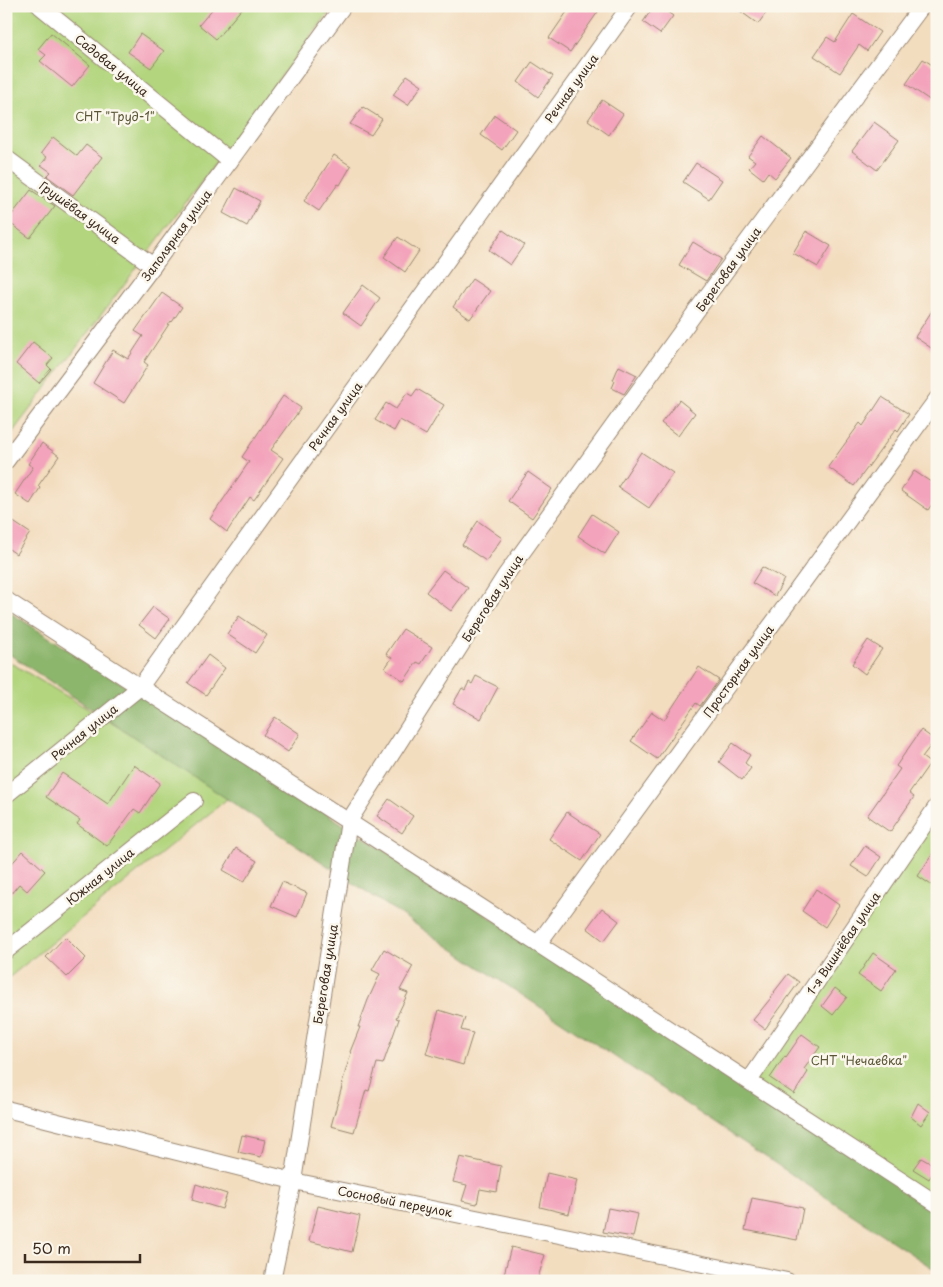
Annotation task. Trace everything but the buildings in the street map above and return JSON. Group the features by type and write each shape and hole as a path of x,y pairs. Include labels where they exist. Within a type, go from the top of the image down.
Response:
{"street":[{"name":"Садовая улица","path":"40,6 230,161"},
{"name":"Заполярная улица","path":"6,461 153,266 343,6"},
{"name":"Речная улица","path":"6,795 140,687 630,6"},
{"name":"Береговая улица","path":"272,1281 293,1181 348,821 505,576 710,292 922,6"},
{"name":"Грушёвая улица","path":"6,158 153,266"},
{"name":"Просторная улица","path":"538,944 937,398"},
{"path":"6,600 937,1204"},
{"name":"Южная улица","path":"6,951 194,801"},
{"name":"1-я Вишнёвая улица","path":"749,1081 937,806"},
{"name":"Сосновый переулок","path":"6,1110 293,1181 786,1281"}],"green space":[{"name":"СНТ \"Труд-1\"","path":"6,6 334,6 6,441"},
{"path":"6,610 656,1023 937,1208 937,1271 6,652"},
{"path":"6,660 232,795 6,980"},
{"name":"СНТ \"Нечаевка\"","path":"937,810 937,1206 749,1081"}]}
